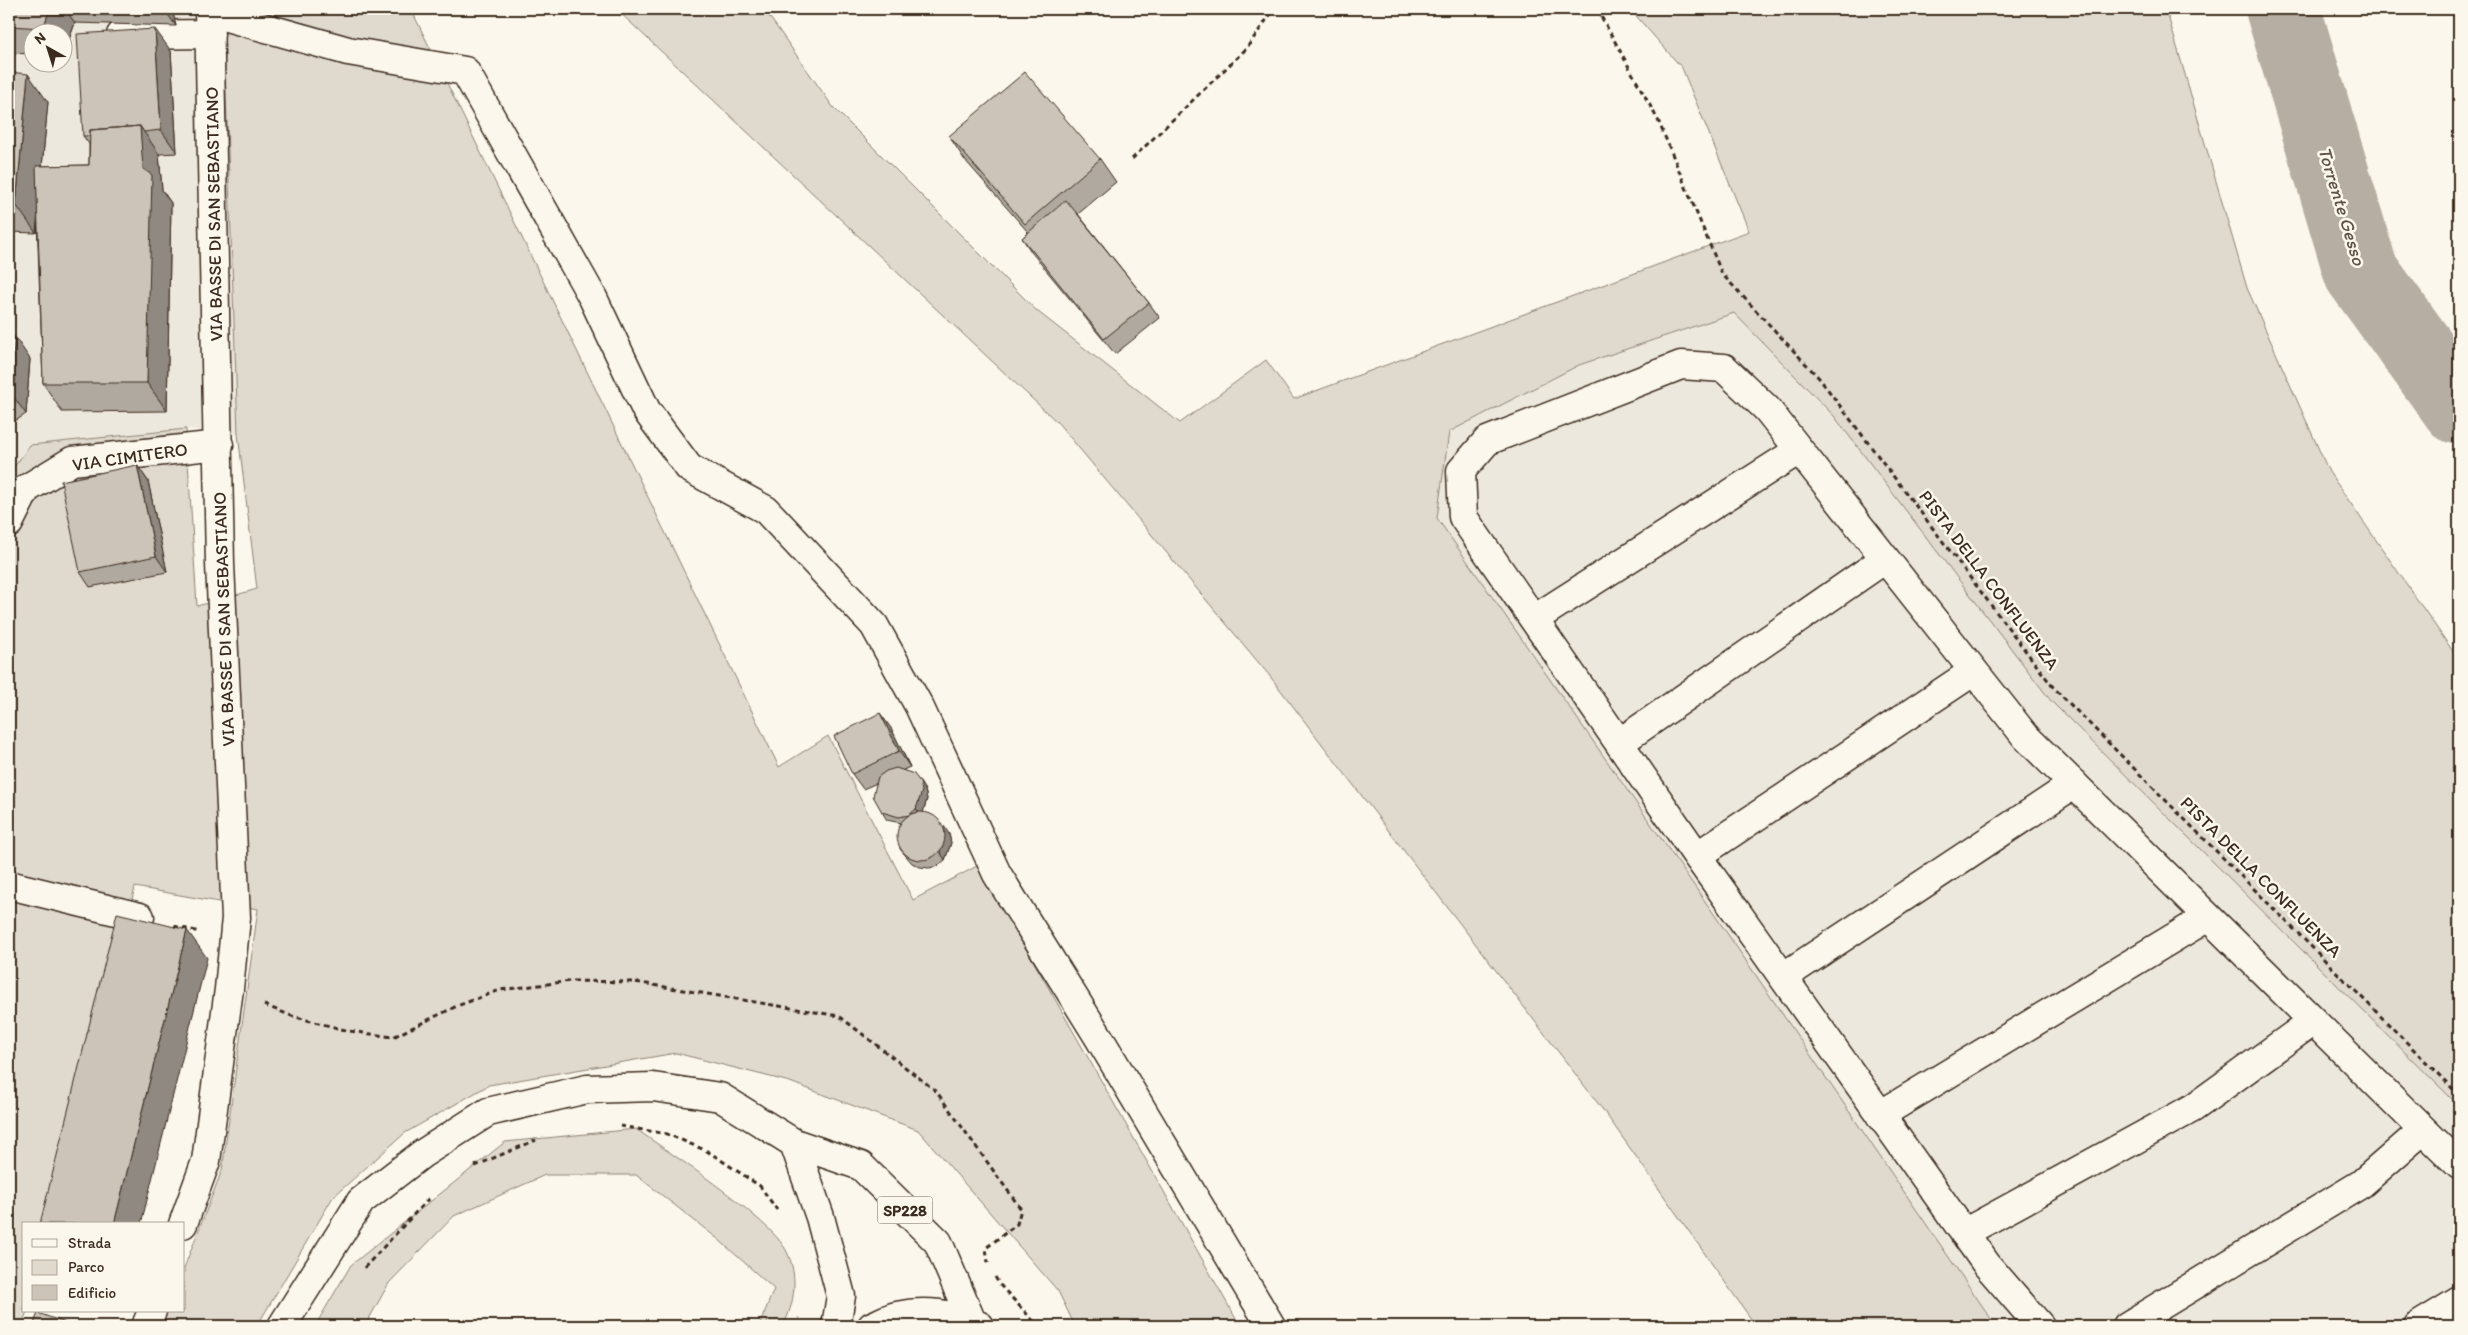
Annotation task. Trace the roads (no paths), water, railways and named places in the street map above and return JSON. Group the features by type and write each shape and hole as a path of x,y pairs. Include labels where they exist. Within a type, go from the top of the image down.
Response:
{"street":[{"path":"99,36 209,18 348,51 465,71 593,298 646,410 689,468 766,510 874,625 919,706 997,874 1098,1036 1271,1326"},
{"name":"VIA BASSE DI SAN SEBASTIANO","path":"184,1222 206,1161 229,989 236,918 220,564 209,18"},
{"path":"2040,1326 1987,1265 1964,1233 1697,856 1463,517 1461,471 1487,441 1680,365 1724,368 1767,409 2026,737 2459,1166"},
{"name":"VIA CIMITERO","path":"9,523 26,489 72,461 219,445"},
{"path":"1534,619 1799,450"},
{"path":"1619,743 1885,559"},
{"path":"1697,856 1974,671"},
{"path":"1782,977 2074,784"},
{"path":"9,885 140,917"},
{"path":"1880,1115 2208,917"},
{"path":"1964,1233 2193,1108 2313,1021"},
{"path":"282,1326 361,1201 422,1154 488,1112 587,1089 653,1087 720,1097 794,1143 820,1217 841,1296 836,1326"},
{"path":"2127,1326 2361,1184 2423,1130"},
{"name":"SP228","path":"794,1143 861,1166 938,1242 976,1324"},
{"path":"2418,1326 2459,1301"},
{"path":"146,1326 152,1312"},
{"path":"872,1326 896,1316 935,1313 976,1324"}],"waterway":[{"name":"Torrente Gesso","path":"2283,9 2361,272 2459,407"}]}
